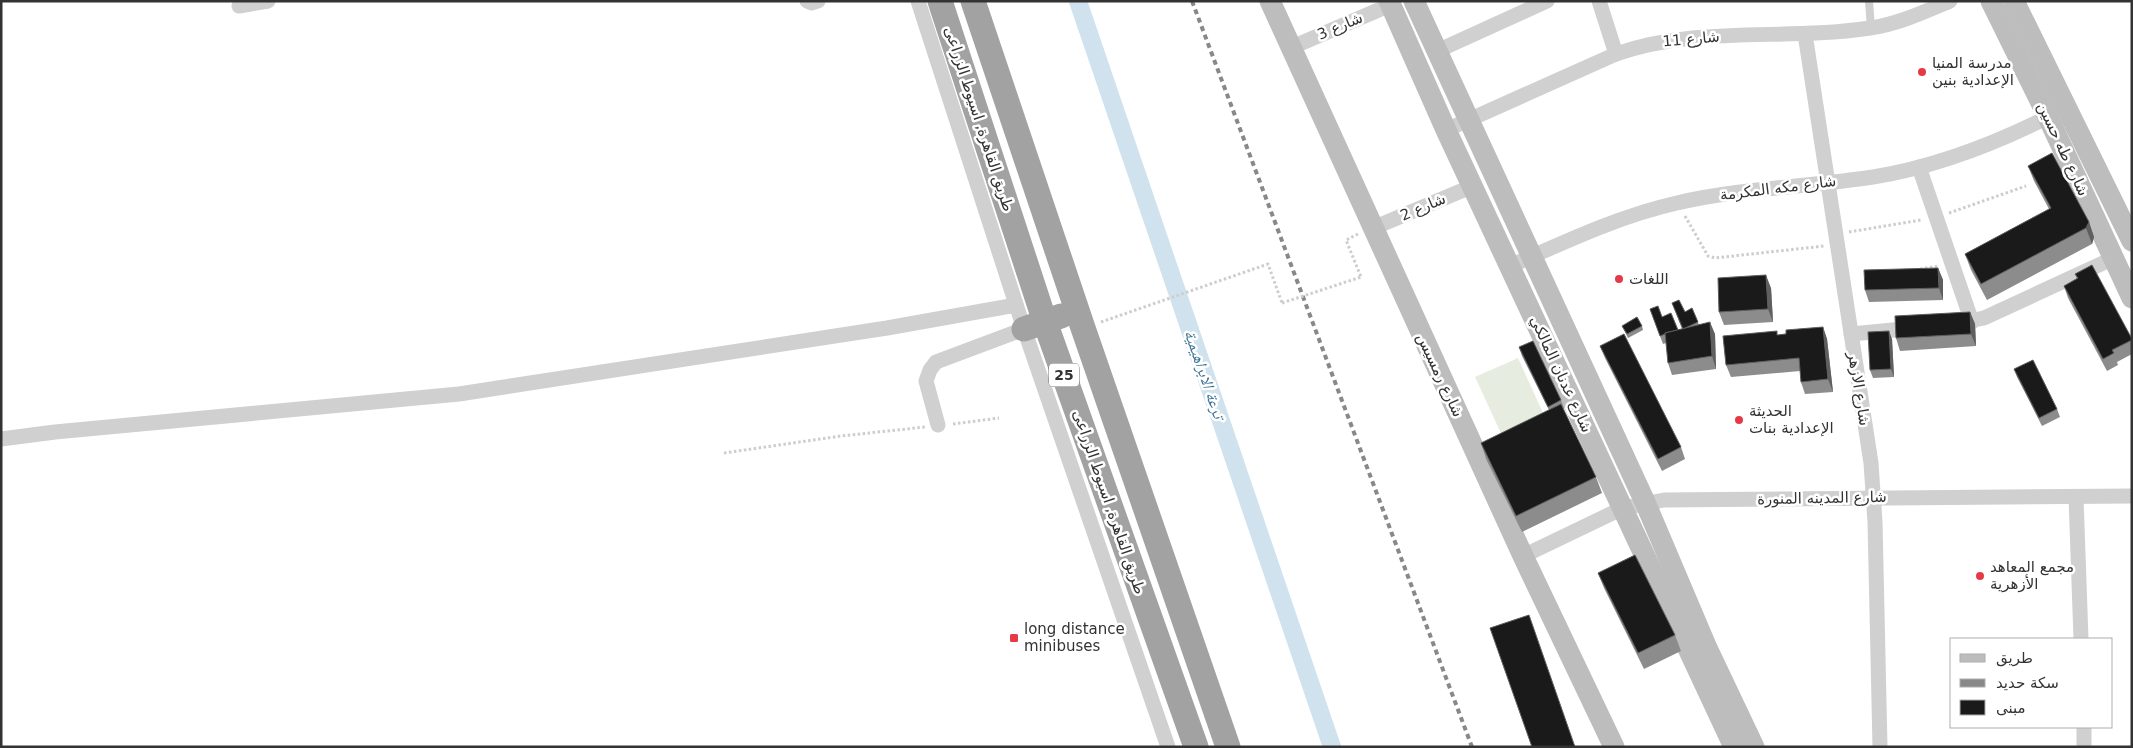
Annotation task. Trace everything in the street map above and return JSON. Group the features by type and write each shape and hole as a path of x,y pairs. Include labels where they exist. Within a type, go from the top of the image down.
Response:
{"highway":[{"name":"طريق القاهرة, اسيوط الزراعى","path":"940,1 1034,325 1196,747"},
{"name":"طريق القاهرة, اسيوط الزراعى","path":"973,1 1077,311 1228,747"},
{"path":"1034,325 1077,311"}],"main road":[{"name":"شارع رمسيس","path":"1270,1 1523,556 1614,747"},
{"name":"شارع عدنان المالكي","path":"1414,1 1645,502 1707,648 1754,747"},
{"name":"شارع طه حسين","path":"1991,1 2048,116 2132,298"},
{"name":"شارع طه حسين","path":"2014,1 2132,242"},
{"name":"شارع عدنان المالكي","path":"1390,3 1446,130 1734,747"}],"street":[{"path":"239,6 268,1"},
{"path":"807,1 812,3 818,1"},
{"name":"طريق القاهرة, اسيوط الزراعى","path":"918,1 1016,305 1034,325 1168,747"},
{"path":"1437,51 1547,1"},
{"path":"1599,1 1616,54"},
{"name":"شارع 11","path":"1446,130 1638,46 1675,39 1805,34 1871,28 1905,20 1950,1"},
{"name":"شارع 3","path":"1290,48 1390,3"},
{"name":"شارع الازهر","path":"1805,34 1871,463 1874,497 1880,747"},
{"name":"شارع مكه المكرمة","path":"1510,266 1608,223 1677,203 1735,193 1874,177 1919,167 1963,154 2007,137 2048,116"},
{"path":"1919,167 1972,322"},
{"name":"شارع 2","path":"1373,228 1473,186"},
{"path":"1851,334 1972,322 2009,307 2114,258"},
{"path":"1,439 55,432 458,394 887,328 1016,305"},
{"path":"938,425 926,381 930,370 936,362 1034,325"},
{"path":"2076,496 2081,638"},
{"name":"شارع المدينه المنورة","path":"1523,556 1623,508 1645,502 1664,500 2132,496"},
{"path":"2084,728 2084,747"}],"lane":[{"path":"1869,1 1871,28"}],"path":[{"path":"1677,203 1708,256 1715,258 1837,244"},
{"path":"1112,318 1268,264 1282,304 1361,277 1350,248"},
{"path":"724,453 841,436 999,418"}],"shaded area":[{"path":"1518,358 1548,424 1505,442 1475,377"}],"building":[{"path":"2052,153 2089,222 2086,228 1981,284 1965,254 2051,208 2028,166"},
{"path":"2092,265 2132,339 2112,350 2114,353 2103,359 2064,286 2078,278 2075,274"},
{"path":"1938,268 1939,288 1865,290 1864,270"},
{"path":"1766,275 1768,309 1719,312 1718,278"},
{"path":"1679,300 1685,312 1692,308 1698,322 1683,329 1672,303"},
{"path":"1658,306 1662,317 1671,313 1678,330 1660,336 1650,309"},
{"path":"1970,312 1971,334 1896,338 1895,316"},
{"path":"1637,317 1642,326 1627,334 1622,326"},
{"path":"1710,322 1712,356 1668,363 1665,333"},
{"path":"1823,327 1828,379 1801,382 1799,358 1726,365 1723,336 1777,331 1777,335 1786,334 1786,330"},
{"path":"1889,331 1891,369 1870,370 1868,332"},
{"path":"1624,334 1681,447 1658,459 1600,346"},
{"path":"1533,341 1561,400 1548,407 1519,347"},
{"path":"2033,360 2057,409 2039,418 2014,369"},
{"path":"1561,404 1596,477 1516,516 1481,443"},
{"path":"1635,555 1675,635 1638,653 1598,573"},
{"path":"1529,615 1575,747 1532,747 1490,628"}],"waterway":[{"name":"ترعة الابراهيمية","path":"1078,1 1332,747"}],"railway":[{"path":"1192,1 1472,747"}],"place":[{"name":"مدرسة المنيا الإعدادية بنين","path":"1922,72"},
{"name":"اللغات","path":"1619,279"},
{"name":"الحديثة الإعدادية بنات","path":"1739,420"},
{"name":"مجمع المعاهد الأزهرية","path":"1980,576"},
{"name":"long distance minibuses","path":"1014,638"}]}
